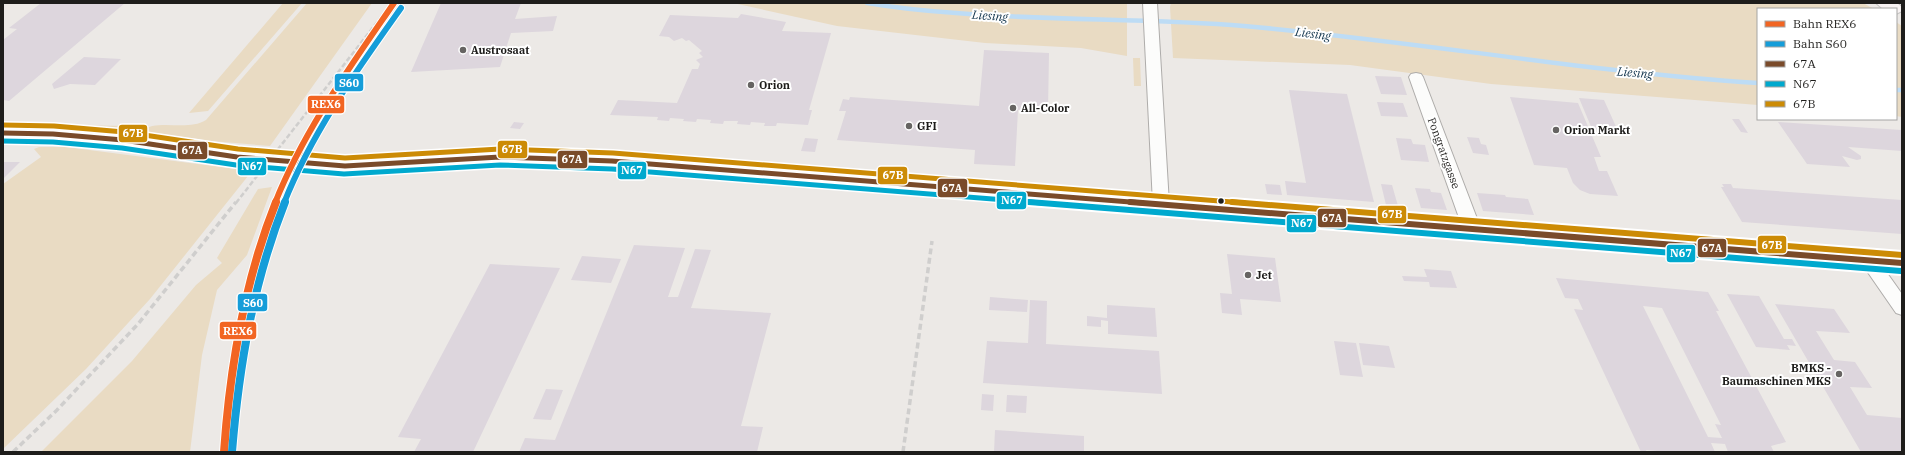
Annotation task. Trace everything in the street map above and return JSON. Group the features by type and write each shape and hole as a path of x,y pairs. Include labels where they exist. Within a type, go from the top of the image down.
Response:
{"main road":[{"path":"1885,3 1894,8"},
{"path":"3,133 53,134 123,140 237,157 345,166 500,157 605,161 1902,263"}],"street":[{"path":"1150,4 1161,204"},
{"name":"Pongratzgasse","path":"1416,77 1472,229"},
{"path":"1870,261 1902,308"}],"shaded area":[{"path":"283,3 302,3 208,111 189,113"},
{"path":"307,3 372,3 270,146 211,141 140,131 156,125 190,125 206,120"},
{"path":"733,3 1127,3 1127,56 1081,48 985,43 837,26"},
{"path":"1171,3 1863,3 1872,8 1757,8 1757,105 1491,84 1350,65 1173,58"},
{"path":"1897,23 1902,26 1902,117 1897,116"},
{"path":"1133,58 1140,58 1141,86 1134,86"},
{"path":"60,125 130,127 128,131 57,128"},
{"path":"3,138 37,140 48,143 3,143"},
{"path":"39,147 66,147 252,171 150,299 86,369 3,449 3,184 41,157 34,149"},
{"path":"272,187 247,255 217,290 202,355 190,452 41,452 132,361 196,285 222,263 217,258 258,189"}],"building":[{"path":"41,3 125,3 9,101 3,100 3,40 17,29 9,28"},
{"name":"Austrosaat","path":"441,3 521,3 515,19 557,16 553,31 511,33 500,67 411,72"},
{"name":"Orion","path":"741,14 786,22 782,31 831,33 809,110 812,110 808,125 777,123 776,126 764,126 765,123 751,122 750,125 737,124 738,121 724,121 723,124 710,123 711,120 697,119 696,122 670,118 669,121 657,120 658,117 610,115 618,100 677,103 692,69 698,69 700,64 696,60 703,57 699,53 702,51 689,40 686,41 682,38 674,41 669,37 659,36 670,15 738,18"},
{"path":"984,50 1049,53 1048,111 1018,110 1015,166 974,164 975,150 837,140 846,111 839,111 843,99 849,100 850,97 979,106"},
{"path":"84,57 121,59 95,85 70,84 54,89 52,84"},
{"path":"1375,76 1401,77 1407,95 1381,94"},
{"path":"1289,90 1347,94 1374,202 1287,195 1285,181 1306,183"},
{"name":"Orion Markt","path":"1510,97 1578,103 1601,157 1594,157 1599,171 1607,171 1618,196 1590,194 1580,190 1573,183 1567,168 1534,165"},
{"path":"1579,98 1604,100 1618,131 1592,129"},
{"path":"1377,102 1403,103 1408,117 1381,116"},
{"path":"1732,119 1739,119 1748,133 1741,132"},
{"path":"514,122 524,123 520,129 510,128"},
{"path":"1778,122 1902,130 1902,151 1848,147 1861,156 1861,159 1857,160 1842,156 1850,167 1807,164"},
{"path":"1467,137 1479,138 1481,144 1486,145 1489,155 1473,153"},
{"path":"805,138 818,139 815,152 801,151"},
{"path":"1396,138 1411,139 1413,144 1425,145 1429,162 1401,160"},
{"path":"3,162 20,162 3,179"},
{"path":"1265,184 1280,185 1282,195 1267,194"},
{"path":"1381,184 1392,185 1398,206 1386,205"},
{"path":"1722,184 1731,184 1733,188 1902,200 1902,234 1742,222 1721,187 1724,187"},
{"path":"1415,188 1430,189 1431,192 1441,193 1447,210 1421,208"},
{"path":"1477,193 1505,195 1506,197 1528,199 1534,215 1483,211"},
{"path":"634,245 685,248 668,297 678,297 695,249 711,250 691,308 771,313 741,426 763,427 757,452 519,452 525,438 555,440"},
{"path":"1227,254 1275,258 1281,302 1240,299 1242,315 1222,313 1220,293 1232,294"},
{"path":"582,256 621,259 611,283 571,280"},
{"path":"490,264 560,268 473,452 414,452 421,439 398,437"},
{"path":"1424,269 1451,271 1457,288 1430,287 1429,282 1404,281 1402,276 1427,277"},
{"path":"1556,278 1708,292 1719,311 1716,311 1786,442 1771,446 1774,452 1728,452 1725,444 1711,443 1715,452 1657,452 1646,450 1647,452 1641,452 1574,309 1583,310 1578,299 1565,298","holes":["1643,306 1662,308 1721,425 1715,424 1722,438 1708,437"]},
{"path":"1727,294 1759,296 1784,339 1792,339 1796,346 1787,345 1790,350 1756,347"},
{"path":"990,297 1028,300 1027,312 989,310"},
{"path":"1030,300 1047,301 1046,344 1159,351 1162,394 983,383 987,341 1028,343"},
{"name":"BMKS - Baumaschinen MKS","path":"1775,304 1834,309 1850,333 1816,331 1834,360 1855,362 1872,388 1850,387 1867,415 1902,418 1902,452 1861,452"},
{"path":"1107,305 1155,308 1157,337 1108,334 1108,321 1101,320 1101,327 1087,326 1087,316 1107,318"},
{"path":"1334,341 1356,343 1363,377 1340,375"},
{"path":"1359,343 1389,346 1395,368 1363,365"},
{"path":"546,389 563,390 551,420 533,419"},
{"path":"982,394 994,395 993,411 981,410"},
{"path":"1007,395 1027,396 1026,413 1006,412"},
{"path":"995,430 1084,436 1084,452 994,452"}],"waterway":[{"name":"Liesing","path":"867,3 992,16 1208,23 1244,26 1308,32 1629,72 1757,83"},
{"name":"Liesing","path":"1897,90 1902,90"}],"railway":[{"path":"236,203 392,3"},
{"path":"13,452 57,410 138,324 236,202"},
{"path":"903,452 932,241"}],"rail line":[{"name":"REX6","path":"224,452 231,374 237,335 245,297 267,223 282,187 309,132 344,76 394,3"},
{"name":"S60","path":"232,452 239,375 245,337 253,300 275,226 289,190 316,136 351,80 401,8"}],"transit line":[{"name":"67B","path":"3,125 54,126 124,132 238,149 345,158 500,149 613,153 1902,255"},
{"name":"67A","path":"3,133 53,134 123,140 237,157 345,166 500,157 612,161 1902,263"},
{"name":"N67","path":"3,141 53,142 122,148 236,165 344,174 500,165 612,169 1901,271"}],"place":[{"name":"Austrosaat","path":"463,50"},
{"name":"Orion","path":"751,85"},
{"name":"All-Color","path":"1013,108"},
{"name":"GFI","path":"909,126"},
{"name":"Orion Markt","path":"1556,130"},
{"name":"Jet","path":"1248,275"},
{"name":"BMKS - Baumaschinen MKS","path":"1839,374"}]}
